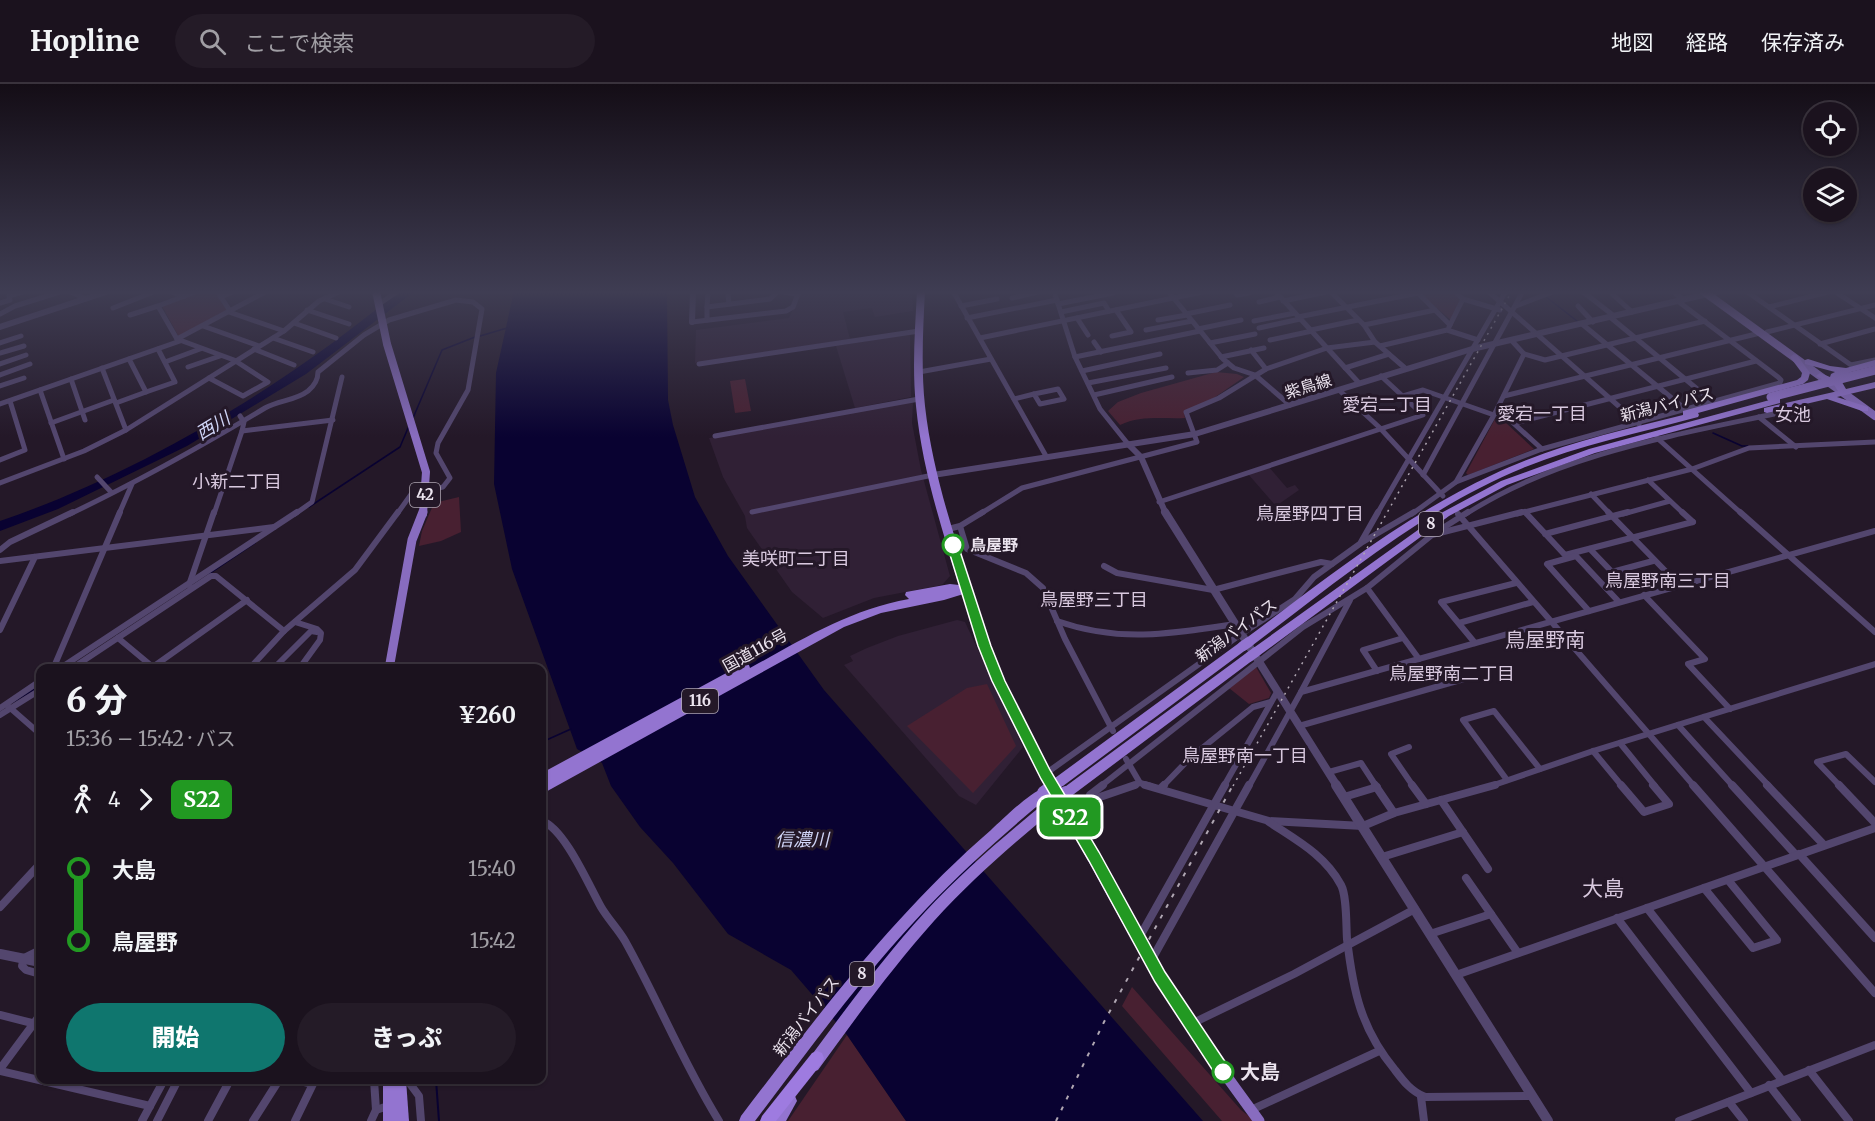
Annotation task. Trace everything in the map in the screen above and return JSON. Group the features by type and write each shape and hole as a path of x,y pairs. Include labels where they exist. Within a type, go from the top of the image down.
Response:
{"highway":[{"path":"919,339 920,399 933,476 966,589"},
{"path":"1617,435 1660,419 1784,383 1800,382 1806,375 1804,368 1794,357"},
{"path":"1808,362 1829,369 1875,362"},
{"path":"1816,399 1834,383 1834,376 1849,367"},
{"name":"新潟バイパス","path":"747,1117 896,933 985,852 1044,793 1418,533 1456,508 1531,471 1875,370"},
{"name":"新潟バイパス","path":"817,1058 903,947 957,888 985,852 1051,805 1412,524 1459,495 1524,464 1617,435 1875,376"},
{"path":"1784,383 1875,385"},
{"path":"1834,383 1849,387 1875,385"},
{"path":"1870,407 1864,394 1865,390 1875,385"},
{"path":"1629,441 1816,399 1840,399 1870,407"},
{"name":"国道116号","path":"546,777 832,620 859,612 952,596 966,589"},
{"name":"国道116号","path":"546,787 859,612"},
{"name":"8","path":"767,1121 817,1058"},
{"name":"8","path":"777,1121 817,1058"},
{"path":"384,1113 395,1084"},
{"path":"396,1084 402,1121"}],"main road":[{"name":"42","path":"386,339 426,472 424,510 412,540 389,664"},
{"path":"1772,339 1794,357 1870,407 1875,416"},
{"path":"1774,339 1834,383"},
{"path":"966,589 999,681 1045,774 1151,961 1258,1121"}],"street":[{"path":"237,339 294,365"},
{"path":"0,483 64,459 126,430 234,360 271,339"},
{"path":"277,339 313,352"},
{"path":"0,550 111,492 132,484 244,422 268,406 298,398 311,389 318,379 318,372 359,339"},
{"path":"254,664 284,631 355,570 412,493 447,486 450,478 436,453 438,443 468,390 477,339"},
{"path":"699,364 863,339"},
{"path":"981,339 1046,456"},
{"path":"1070,339 1075,357 1100,409 1140,457 1159,502 1249,649 1383,857 1548,1121"},
{"path":"1075,357 1157,339"},
{"path":"1206,339 1228,363 1255,375 1290,405"},
{"path":"1210,344 1231,339"},
{"path":"1319,339 1359,383"},
{"path":"1373,339 1405,368"},
{"path":"1380,346 1404,339"},
{"path":"1423,475 1496,339"},
{"name":"紫鳥線","path":"933,476 1046,456 1195,434 1405,368 1472,349 1519,339"},
{"path":"1542,339 1638,423"},
{"path":"1600,339 1685,409"},
{"path":"1512,341 1524,354 1545,360 1628,339"},
{"path":"1637,339 1713,402"},
{"path":"1504,396 1738,339"},
{"path":"1814,339 1849,367"},
{"path":"1820,344 1837,339"},
{"path":"0,404 179,340 234,360 268,382 243,396 209,378"},
{"path":"1361,543 1478,340"},
{"path":"1731,341 1784,383"},
{"path":"1094,342 1101,352"},
{"path":"948,529 960,526 1022,488 1197,442 1186,412 1219,398 1266,369 1327,348 1375,342"},
{"path":"0,353 24,346"},
{"path":"1221,357 1264,348"},
{"path":"51,423 175,382 158,349"},
{"path":"165,362 201,349"},
{"path":"1251,350 1266,369"},
{"path":"1082,371 1160,354"},
{"path":"1345,368 1389,354"},
{"path":"1456,482 1494,415 1524,354"},
{"path":"0,364 26,355"},
{"path":"188,368 220,356"},
{"path":"129,359 146,392"},
{"path":"919,372 991,359"},
{"path":"1515,423 1756,361"},
{"path":"1188,374 1217,370 1228,363"},
{"path":"0,375 30,364"},
{"path":"102,368 126,430"},
{"path":"1088,383 1166,368"},
{"path":"1159,502 1424,415 1381,376"},
{"path":"79,664 312,502 342,377"},
{"path":"1094,395 1172,377"},
{"path":"0,386 24,378"},
{"path":"71,379 85,420"},
{"path":"1088,800 1090,795 1249,649 1314,577 1361,543 1442,494 1456,482 1542,449 1784,383"},
{"path":"1014,399 1034,394 1058,389 1064,399 1040,404 1034,394"},
{"path":"40,390 64,459"},
{"path":"1339,390 1380,428 1442,494"},
{"path":"1403,396 1423,390 1515,423 1542,449"},
{"path":"716,436 920,399"},
{"path":"0,460 25,450 10,401"},
{"path":"1045,774 1112,729 1249,649 1303,627 1351,598 1367,588 1459,515 1511,488 1604,454 1658,439 1792,410 1794,404"},
{"path":"190,587 242,430 244,422 240,416"},
{"path":"1759,417 1796,447"},
{"path":"242,430 333,420"},
{"path":"1658,439 1875,632"},
{"path":"1432,535 1692,469 1749,448 1875,442"},
{"path":"752,512 933,476"},
{"path":"97,477 111,492"},
{"path":"1524,512 1565,555 1693,522 1648,480"},
{"path":"55,664 132,484"},
{"path":"1591,494 1653,561 1679,585"},
{"path":"1545,534 1670,501"},
{"path":"1459,515 1648,735 1875,993"},
{"path":"0,562 277,526"},
{"path":"960,526 967,549 1020,570 1043,588 1057,621 1112,729"},
{"path":"1301,692 1875,531"},
{"path":"0,540 10,543"},
{"path":"1590,549 1612,572 1653,561"},
{"path":"1589,611 1547,564 1575,556 1619,602"},
{"path":"0,630 35,557"},
{"path":"1104,566 1117,573 1214,590 1321,562 1332,564"},
{"path":"67,664 190,587 212,576 216,576 284,631"},
{"path":"1475,643 1442,602 1516,583"},
{"path":"1367,588 1419,659"},
{"path":"1644,595 1705,659 1688,664 1730,709"},
{"path":"1151,961 1351,598"},
{"path":"159,664 247,600"},
{"path":"1459,623 1533,602"},
{"path":"1057,621 1102,634 1140,638 1235,624"},
{"path":"295,622 320,632"},
{"path":"278,664 310,631 320,632"},
{"path":"303,664 320,640 320,632"},
{"path":"118,638 148,664"},
{"path":"1377,671 1363,650 1403,638"},
{"path":"1065,809 1140,783 1269,822 1363,826 1394,813 1507,780 1593,751 1875,664"},
{"path":"1299,726 1464,679"},
{"path":"0,715 5,707 36,684"},
{"path":"5,707 36,692"},
{"path":"1139,939 1277,692"},
{"path":"1161,788 1190,758 1253,707 1271,702"},
{"path":"5,707 36,731"},
{"path":"1507,780 1463,720 1494,711 1540,769"},
{"path":"1704,717 1824,845"},
{"path":"1678,725 1875,938"},
{"path":"1593,751 1644,812 1669,804 1620,743"},
{"path":"1409,747 1391,754 1426,804"},
{"path":"1875,782 1846,754 1817,762 1875,823"},
{"path":"1127,762 1140,783"},
{"path":"1329,772 1361,763 1394,813"},
{"path":"1344,796 1377,787"},
{"path":"1441,800 1488,869"},
{"path":"546,822 566,844 603,910 624,940 717,1120"},
{"path":"1269,822 1314,852 1328,865 1342,887 1352,982 1370,1036 1378,1051 1412,1091 1421,1097 1532,1096"},
{"path":"1456,975 1875,828"},
{"path":"1383,857 1463,832"},
{"path":"0,907 36,874"},
{"path":"1466,878 1518,953"},
{"path":"1704,888 1753,948 1777,940 1728,880"},
{"path":"1647,908 1782,1080"},
{"path":"1191,1024 1349,945 1415,909"},
{"path":"1430,934 1491,914"},
{"path":"1617,918 1751,1093"},
{"path":"36,952 24,958 22,966 26,970 36,973"},
{"path":"0,954 36,961"},
{"path":"0,1015 36,1024"},
{"path":"36,1025 0,1070 36,1079"},
{"path":"1685,1120 1875,1045"},
{"path":"1251,1111 1378,1051"},
{"path":"1809,1070 1849,1121"},
{"path":"58,1084 150,1106"},
{"path":"142,1121 162,1084"},
{"path":"157,1121 176,1084"},
{"path":"208,1121 228,1084"},
{"path":"252,1121 276,1084"},
{"path":"295,1121 313,1084"},
{"path":"371,1121 384,1113 375,1084"},
{"path":"410,1084 419,1096 421,1121"},
{"path":"1769,1085 1797,1121"},
{"path":"1421,1097 1424,1121"},
{"path":"1729,1101 1744,1121"}],"shaded area":[{"path":"696,339 847,339 695,363"},
{"path":"877,339 910,339 911,397 855,408 836,346"},
{"path":"1216,372 1244,377 1211,400 1184,411 1185,418 1144,419 1120,425 1108,411 1118,402 1141,393"},
{"path":"745,379 751,411 735,413 730,381"},
{"path":"913,402 912,423 921,470 950,576 943,584 937,586 874,598 823,618 792,592 747,528 745,516 723,477 709,438"},
{"path":"1495,419 1505,422 1534,449 1468,475 1466,473"},
{"path":"1268,466 1287,488 1295,485 1299,490 1276,506 1248,474"},
{"path":"459,497 461,532 441,541 419,546 422,531 434,503"},
{"path":"957,620 965,622 1023,747 976,805 959,796 844,665 853,661 850,656 867,648 898,636"},
{"path":"1256,667 1271,693 1269,698 1249,704 1229,688"},
{"path":"987,684 1016,746 973,793 907,726 967,688"},
{"path":"1132,987 1241,1110 1255,1121 1222,1121 1122,1006"},
{"path":"847,1035 906,1121 788,1121"}],"water":[{"name":"西川","path":"337,339 351,339 306,374 187,446 58,509 0,531 0,521 106,478 158,452 210,423 309,360"},
{"name":"信濃川","path":"503,339 667,339 668,400 673,425 695,497 728,556 824,690 1203,1121 906,1121 847,1035 791,970 728,934 673,863 640,827 611,786 602,763 577,749 512,569 494,484 496,373"}],"waterway":[{"path":"413,418 442,350 469,339"},
{"path":"309,507 400,447 408,428"},
{"path":"1713,433 1742,446 1748,446"},
{"path":"209,574 255,543"},
{"path":"13,702 36,688"},
{"path":"546,740 571,729"},
{"path":"436,1084 439,1121"}],"railway":[{"path":"1233,786 1485,339"},
{"path":"1056,1121 1104,1022 1233,785"}],"bus line":[{"name":"S22","path":"953,545 984,646 1045,774 1094,856 1160,977 1223,1072"}],"place":[{"name":"鳥屋野","path":"953,545"},
{"name":"大島","path":"1223,1072"}],"district":[{"name":"愛宕二丁目","path":"1387,405"},
{"name":"愛宕一丁目","path":"1542,414"},
{"name":"女池","path":"1793,415"},
{"name":"小新二丁目","path":"237,482"},
{"name":"鳥屋野四丁目","path":"1310,514"},
{"name":"美咲町二丁目","path":"796,559"},
{"name":"鳥屋野南三丁目","path":"1668,581"},
{"name":"鳥屋野三丁目","path":"1094,600"},
{"name":"鳥屋野南","path":"1545,640"},
{"name":"鳥屋野南二丁目","path":"1452,674"},
{"name":"鳥屋野南一丁目","path":"1245,756"},
{"name":"大島","path":"1603,889"}]}
